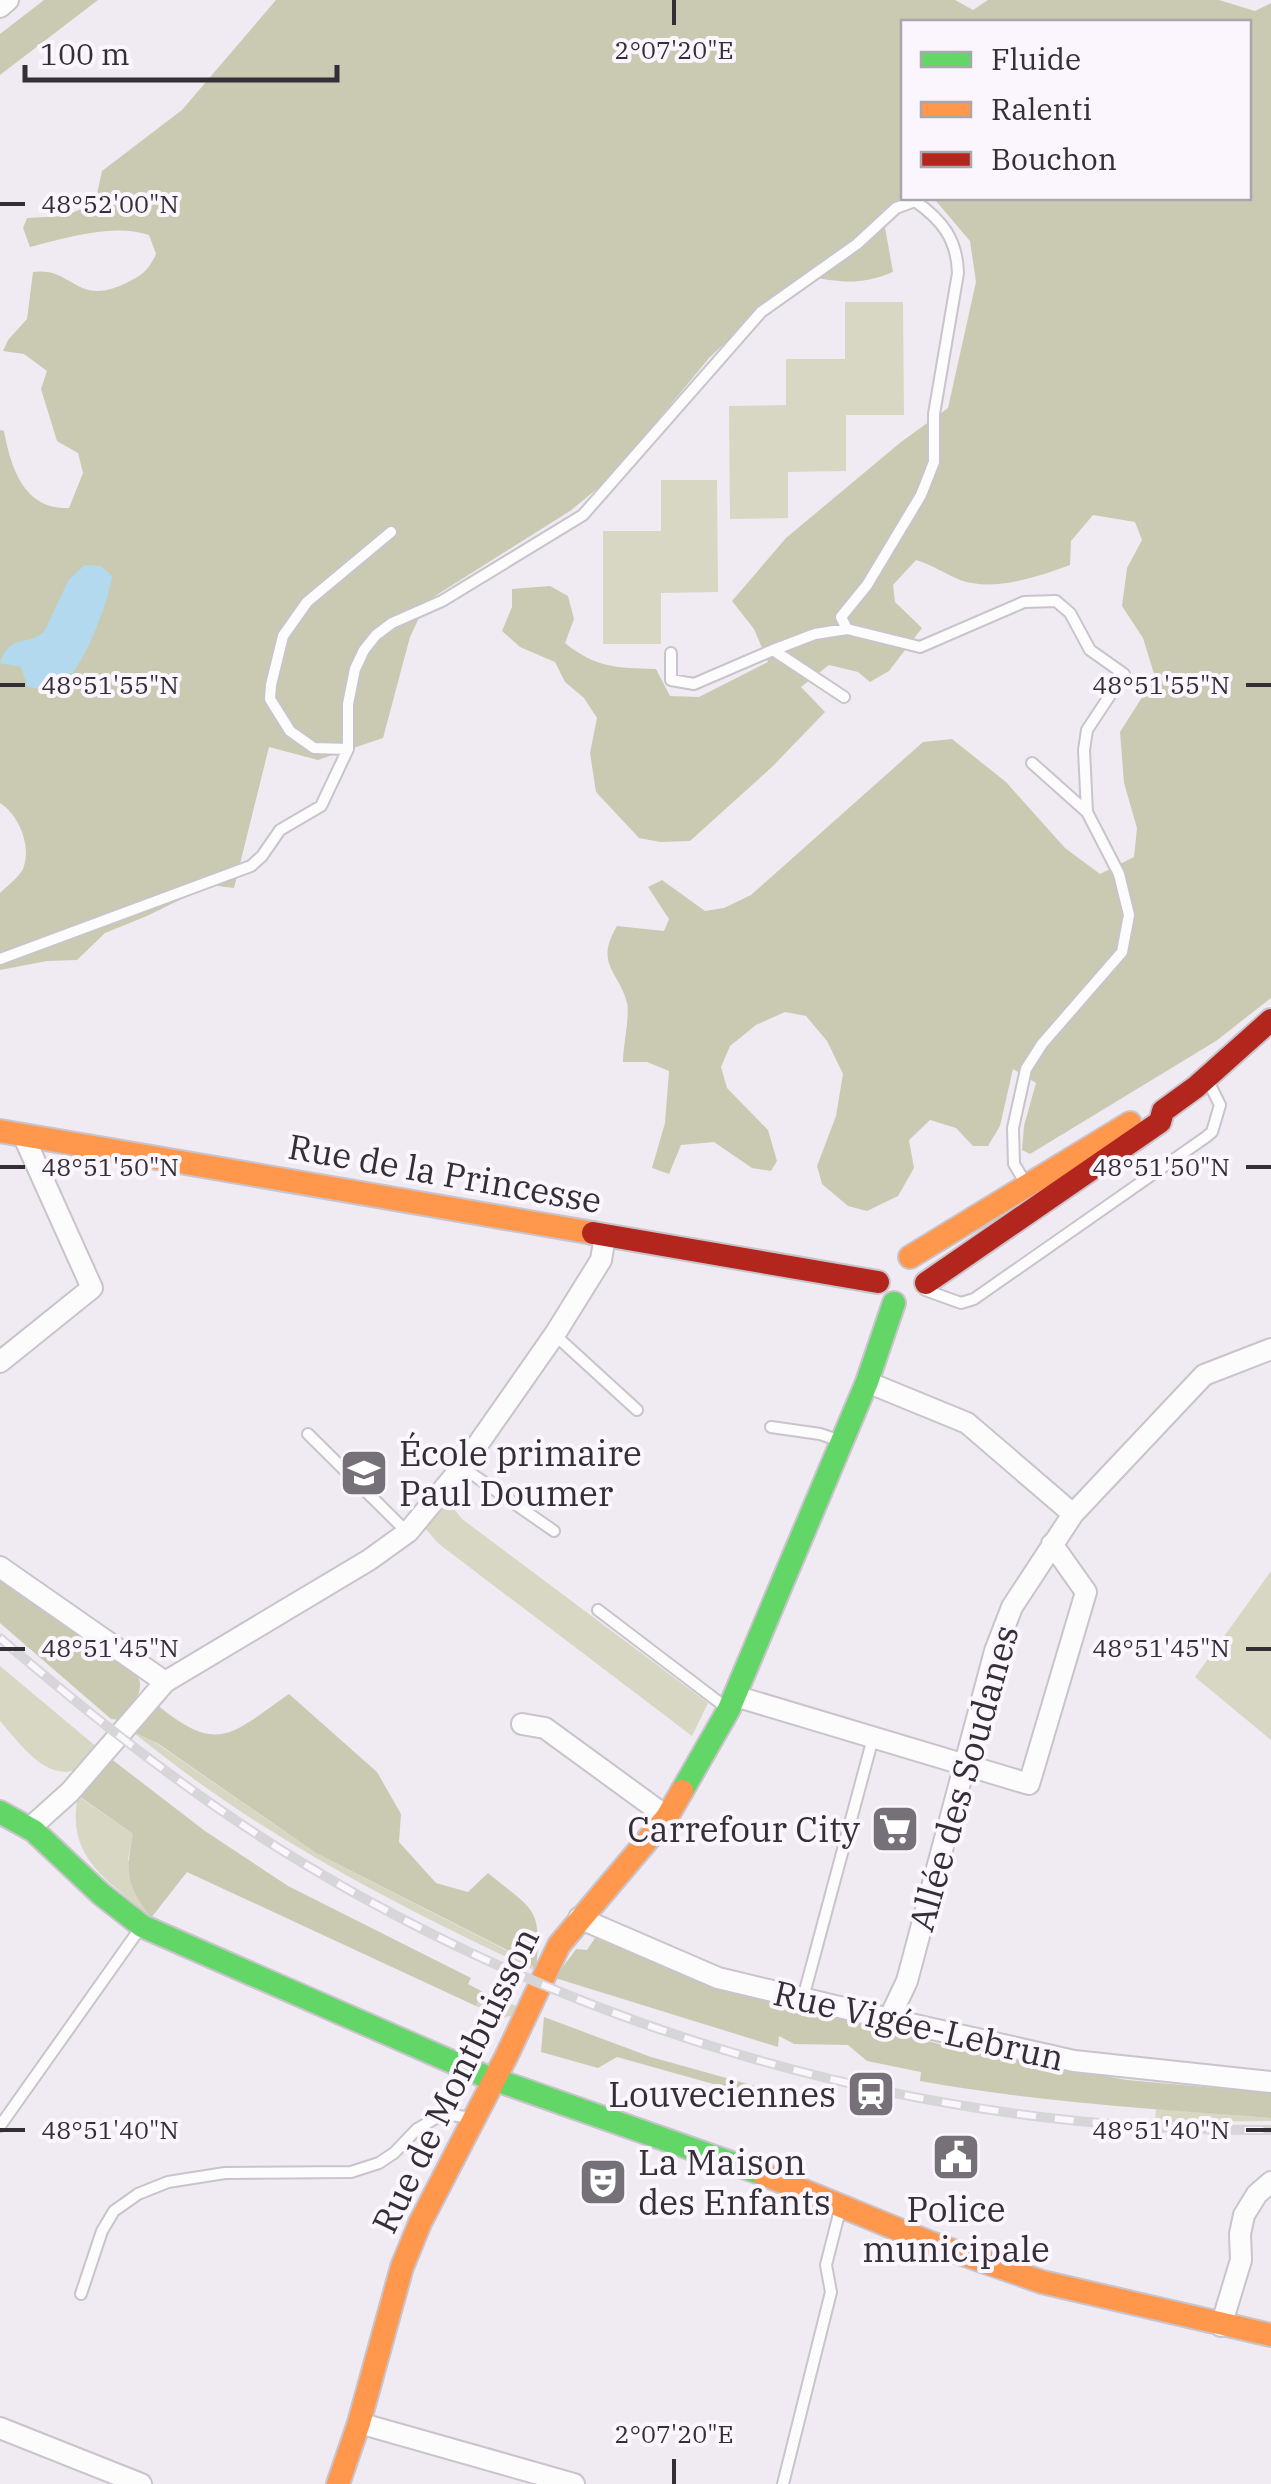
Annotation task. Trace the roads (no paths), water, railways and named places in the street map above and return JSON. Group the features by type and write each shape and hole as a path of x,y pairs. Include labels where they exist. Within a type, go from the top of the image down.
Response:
{"street":[{"path":"0,7 8,0"},
{"path":"1163,1112 1150,1111 910,1257 887,1261 878,1274 883,1295 894,1303 908,1304 925,1286 1160,1122 1163,1112 1271,1020"},
{"path":"0,1362 92,1288 11,1133"},
{"name":"Rue de la Princesse","path":"11,1133 878,1282"},
{"path":"984,1212 998,1235"},
{"path":"31,1827 70,1792 165,1682 369,1560 408,1532 462,1467 555,1334 601,1260 604,1236"},
{"path":"910,1257 920,1264 925,1286"},
{"name":"Rue de Montbuisson","path":"338,2484 402,2267 420,2223 559,1944 667,1817 732,1702 867,1382 894,1303"},
{"name":"Allée des Soudanes","path":"889,2019 907,1981 995,1651 1012,1606 1073,1514 1204,1375 1271,1349"},
{"path":"867,1382 967,1424 1073,1514"},
{"path":"732,1702 874,1738 1029,1784 1086,1592 1052,1544"},
{"path":"0,1567 165,1682"},
{"path":"522,1724 545,1728 667,1817"},
{"path":"0,1812 31,1827 98,1891 142,1926 494,2078 842,2204 931,2244 1042,2282 1271,2335"},
{"name":"Rue Vigée-Lebrun","path":"580,1918 718,1978 889,2019 1074,2062 1271,2082"},
{"path":"1221,2326 1241,2260 1244,2215 1257,2194 1271,2182"},
{"path":"359,2423 574,2484"},
{"path":"0,2428 141,2484"}],"lane":[{"path":"0,959 250,866 280,830 321,806 348,749 348,704 355,669 376,636 392,623 442,602 583,516 761,312 857,244 896,208 915,201 936,216 957,251 958,273 934,414 934,462 921,495 867,585 841,617 846,629"},
{"path":"348,749 314,748 290,731 270,699 271,685 282,636 307,602 390,532"},
{"path":"671,653 672,680 694,684 814,634 846,629 920,647 1024,602 1056,601 1070,613 1090,650 1124,674 1087,730 1087,812"},
{"path":"772,650 844,698"},
{"path":"1027,1185 1014,1164 1013,1128 1026,1069 1042,1044 1122,952 1129,914 1119,874 1087,812 1032,763"},
{"path":"925,1286 961,1303 974,1299 1206,1138 1212,1132 1220,1104 1206,1077"},
{"path":"555,1334 637,1410"},
{"path":"771,1427 820,1434 842,1442"},
{"path":"308,1434 408,1532"},
{"path":"462,1467 554,1531"},
{"path":"598,1610 732,1702"},
{"path":"803,1998 874,1738"},
{"path":"0,2126 142,1926"},
{"path":"81,2294 102,2231 114,2211 138,2194 168,2182 225,2174 351,2172 379,2163 418,2129 443,2114 474,2118"},
{"path":"783,2484 830,2292 826,2265 842,2204"}],"water":[{"path":"85,565 101,566 112,576 101,617 87,648 72,674 60,685 46,689 27,686 21,667 0,663 4,654 13,644 44,632 69,579"}],"railway":[{"path":"0,1638 137,1750 283,1851 396,1916 513,1972 634,2020 758,2060 884,2091 1011,2113 1141,2126 1271,2130"}],"place":[{"name":"École primaire Paul Doumer","path":"364,1473"},
{"name":"Carrefour City","path":"895,1829"},
{"name":"Louveciennes","path":"871,2094"},
{"name":"Police municipale","path":"956,2157"},
{"name":"La Maison des Enfants","path":"603,2182"}]}
